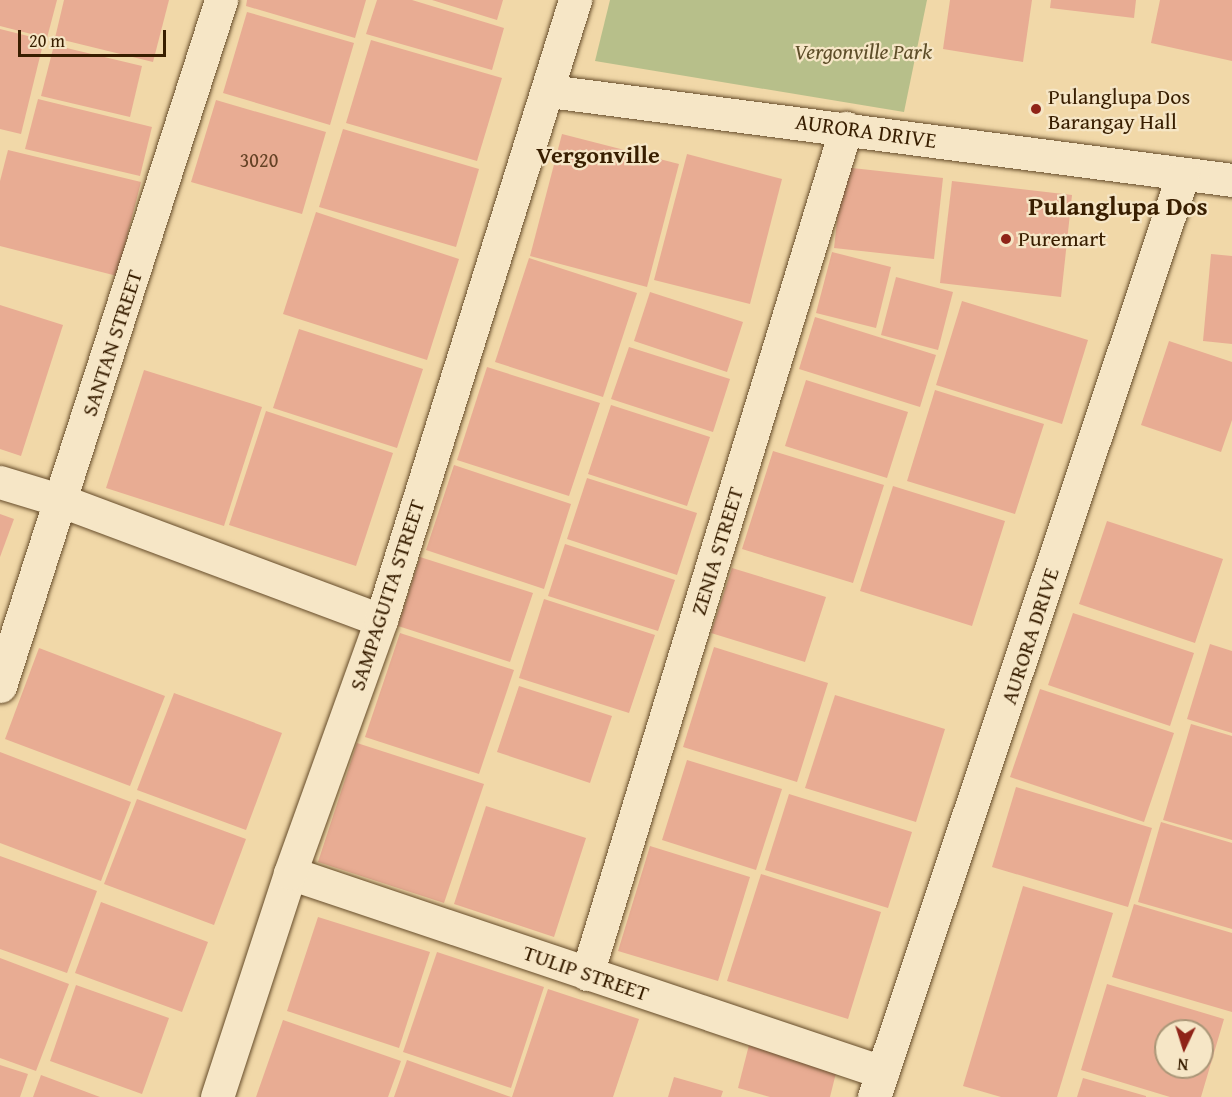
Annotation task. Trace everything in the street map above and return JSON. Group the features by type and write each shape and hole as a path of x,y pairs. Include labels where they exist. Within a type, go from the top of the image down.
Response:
{"street":[{"name":"SANTAN STREET","path":"0,686 62,501 221,0"},
{"name":"SAMPAGUITA STREET","path":"217,1097 290,873 381,620 549,91 575,0"},
{"name":"AURORA DRIVE","path":"549,91 1232,180"},
{"name":"ZENIA STREET","path":"587,974 846,128"},
{"name":"AURORA DRIVE","path":"878,1084 1183,174"},
{"path":"0,482 62,501 381,620"},
{"name":"TULIP STREET","path":"290,873 587,974 878,1084"}],"green space":[{"name":"Vergonville Park","path":"610,0 927,0 904,112 595,61"}],"building":[{"path":"0,0 57,0 47,38 0,26"},
{"path":"64,0 169,0 153,62 55,38"},
{"path":"247,0 366,0 355,38 246,6"},
{"path":"377,0 412,0 504,28 492,70 366,34"},
{"path":"432,0 503,0 497,20"},
{"path":"950,0 1032,0 1023,62 943,49"},
{"path":"1051,0 1136,0 1134,18 1050,8"},
{"path":"1160,0 1232,0 1232,61 1151,43"},
{"path":"247,12 354,43 330,125 223,93"},
{"path":"0,29 44,40 21,134 0,129"},
{"path":"371,40 502,78 477,161 346,123"},
{"path":"54,45 142,66 130,117 41,96"},
{"path":"38,99 152,127 140,176 25,149"},
{"path":"216,100 326,132 302,214 191,182"},
{"path":"343,129 479,169 456,247 319,207"},
{"path":"562,134 679,164 647,287 530,256"},
{"path":"8,150 141,182 117,276 0,246 0,181"},
{"path":"687,154 782,179 750,304 654,280"},
{"path":"843,167 943,178 934,259 834,248"},
{"name":"Puremart","path":"952,181 1072,195 1061,297 940,283"},
{"path":"316,212 459,259 427,360 283,314"},
{"path":"832,252 891,267 876,328 816,313"},
{"path":"1211,254 1232,256 1232,344 1203,341"},
{"path":"529,258 637,293 603,397 495,362"},
{"path":"896,277 953,292 938,350 881,335"},
{"path":"650,292 743,322 727,372 634,341"},
{"path":"962,301 1088,340 1062,424 936,385"},
{"path":"0,305 63,325 21,456 0,449"},
{"path":"815,317 936,355 920,407 799,369"},
{"path":"299,329 423,369 397,448 273,408"},
{"path":"1169,341 1232,362 1232,420 1221,452 1141,425"},
{"path":"629,347 730,379 713,432 611,399"},
{"path":"487,367 600,403 569,496 457,460"},
{"path":"144,370 262,407 224,526 106,488"},
{"path":"806,380 908,412 887,478 785,446"},
{"path":"935,390 1044,424 1015,514 907,481"},
{"path":"611,405 710,437 687,506 588,474"},
{"path":"266,411 393,453 356,566 229,525"},
{"path":"773,451 884,485 853,583 742,549"},
{"path":"454,465 571,504 544,589 426,550"},
{"path":"587,478 697,513 677,575 567,539"},
{"path":"893,486 1005,521 972,626 860,591"},
{"path":"0,514 14,519 0,557"},
{"path":"1107,521 1223,559 1195,643 1079,604"},
{"path":"565,544 675,580 658,631 548,596"},
{"path":"420,557 533,593 510,662 398,626"},
{"path":"732,568 826,597 805,662 711,633"},
{"path":"544,599 655,635 629,713 519,678"},
{"path":"1073,613 1194,653 1170,726 1048,685"},
{"path":"400,633 514,670 479,774 365,737"},
{"path":"1210,644 1232,651 1232,733 1187,719"},
{"path":"714,647 828,683 797,782 683,747"},
{"path":"39,648 165,696 130,786 5,739"},
{"path":"519,686 612,716 590,783 497,752"},
{"path":"1040,689 1174,733 1144,822 1010,777"},
{"path":"174,693 282,733 246,830 137,790"},
{"path":"835,695 945,729 916,822 805,788"},
{"path":"1191,724 1232,736 1232,840 1163,820"},
{"path":"357,743 484,784 444,903 318,862"},
{"path":"0,752 131,802 101,881 0,843"},
{"path":"687,760 782,789 756,870 662,840"},
{"path":"1016,787 1152,828 1128,907 992,867"},
{"path":"789,794 912,832 888,908 765,870"},
{"path":"137,799 246,839 214,925 104,884"},
{"path":"486,806 586,838 554,937 454,904"},
{"path":"1161,822 1232,843 1232,929 1138,902"},
{"path":"650,846 750,877 718,981 618,951"},
{"path":"0,856 97,891 67,973 0,949"},
{"path":"761,874 881,912 848,1019 727,981"},
{"path":"1023,886 1113,913 1057,1097 1001,1097 963,1086"},
{"path":"101,902 208,942 182,1012 75,973"},
{"path":"1134,904 1232,933 1232,1012 1112,977"},
{"path":"318,917 430,952 399,1048 287,1011"},
{"path":"437,952 544,987 511,1088 403,1052"},
{"path":"0,958 69,984 36,1071 0,1058"},
{"path":"1107,984 1224,1019 1214,1053 1214,1019 1154,1019 1154,1079 1206,1079 1201,1097 1170,1097 1081,1070"},
{"path":"76,985 169,1018 142,1094 50,1061"},
{"path":"548,989 639,1019 613,1097 512,1097"},
{"path":"283,1020 401,1061 388,1097 256,1097"},
{"path":"749,1045 837,1069 830,1097 770,1097 738,1088"},
{"path":"407,1060 511,1097 394,1097"},
{"path":"0,1065 28,1074 20,1097 0,1097"},
{"path":"41,1075 100,1097 33,1097"},
{"path":"674,1077 723,1091 721,1097 668,1097"},
{"path":"1083,1078 1146,1096 1146,1097 1077,1097"}],"place":[{"name":"Pulanglupa Dos Barangay Hall","path":"1036,109"},
{"name":"Puremart","path":"1006,239"}],"district":[{"name":"Vergonville","path":"598,155"},
{"name":"Pulanglupa Dos","path":"1118,206"}]}
